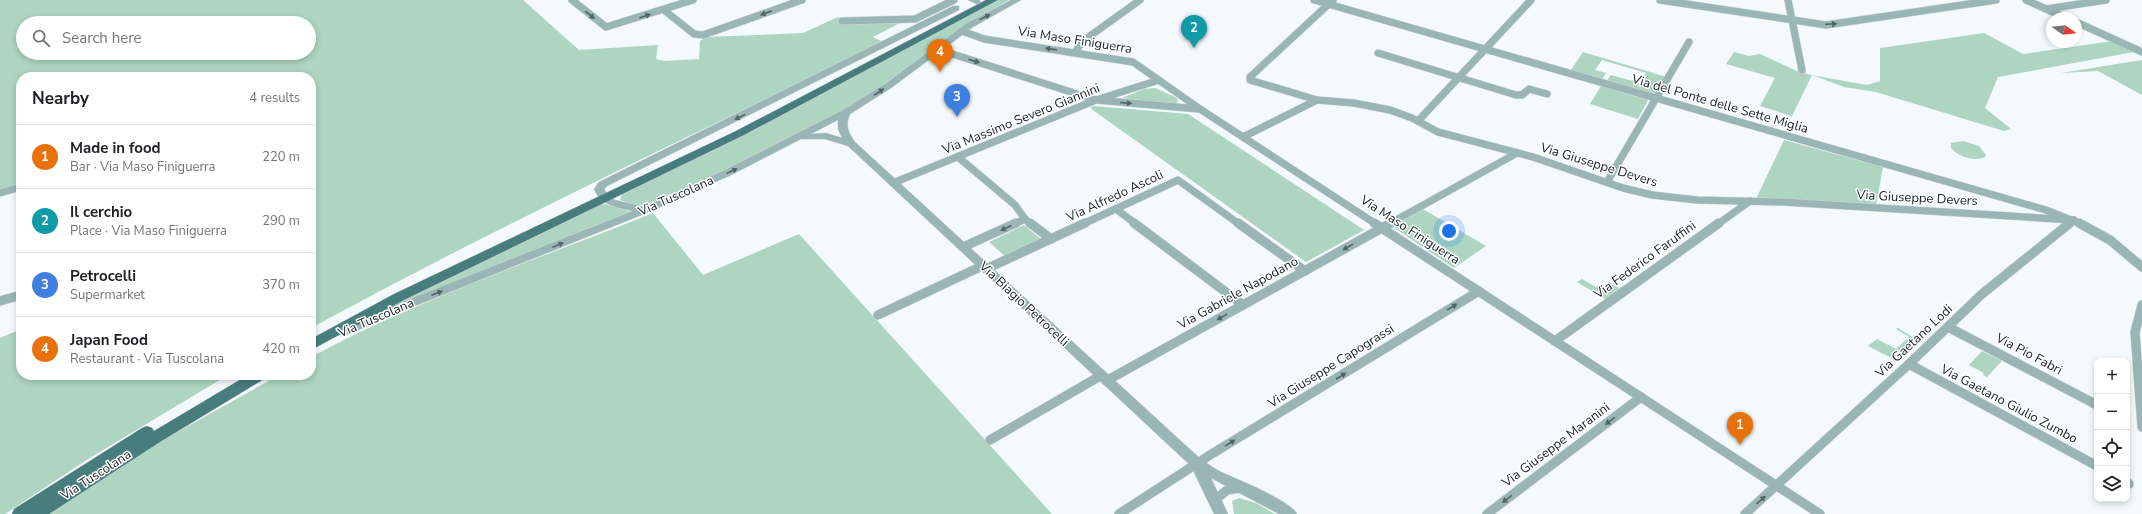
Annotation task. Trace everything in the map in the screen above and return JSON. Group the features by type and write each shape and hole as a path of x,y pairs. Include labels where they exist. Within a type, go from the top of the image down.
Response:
{"main road":[{"name":"Via Tuscolana","path":"316,332 406,286 746,130 993,0"},
{"name":"Via Tuscolana","path":"316,342 399,297 604,196 930,27 976,1"},
{"name":"Via Tuscolana","path":"20,514 116,451 233,380"},
{"name":"Via Tuscolana","path":"36,514 154,438 251,380"}],"street":[{"path":"574,2 585,0"},
{"path":"574,2 603,26 608,27 693,0"},
{"path":"664,10 695,34 703,35 802,0"},
{"path":"842,21 914,19 964,0"},
{"name":"Via Tuscolana","path":"316,343 391,311 645,210 797,138 846,112 888,86 962,31 1017,0"},
{"path":"1075,52 1083,41 1140,0"},
{"name":"Via del Ponte delle Sette Miglia","path":"1314,0 1331,2 1485,49 2046,210 2074,220 2116,244 2142,267"},
{"path":"1418,121 1457,77 1492,44 1531,0"},
{"path":"1660,0 1821,24 1848,23 1996,0"},
{"path":"1788,0 1802,70"},
{"path":"2026,0 2053,12"},
{"path":"2046,9 2106,0"},
{"name":"Via Giuseppe Devers","path":"1331,2 1249,79 1317,100 1374,106 1401,113 1438,132 1517,153 1632,190 1662,196 1964,212 2074,220"},
{"path":"930,27 955,4"},
{"name":"Via Tuscolana","path":"604,196 599,189 603,184 800,87 955,4"},
{"path":"2082,25 2142,52"},
{"name":"Via Maso Finiguerra","path":"962,31 982,38 1133,62 1200,109 1820,514"},
{"path":"1607,182 1689,42"},
{"path":"937,49 1096,100 1200,109"},
{"path":"1378,53 1516,95 1522,95 1529,89 1547,94"},
{"path":"800,87 854,66"},
{"name":"Via Massimo Severo Giannini","path":"893,183 1096,100 1159,80"},
{"path":"1244,137 1317,100"},
{"name":"Via Biagio Petrocelli","path":"846,112 842,122 842,128 851,144 1197,464 1245,488 1290,514"},
{"name":"Via Biagio Petrocelli","path":"797,138 821,136 851,144"},
{"name":"Via Gabriele Napodano","path":"990,440 1383,229 1517,153"},
{"path":"958,157 1015,204 1025,219 1051,239"},
{"name":"Via Alfredo Ascoli","path":"878,315 984,267 1051,239 1178,180 1305,271"},
{"path":"0,192 16,188"},
{"path":"604,196 645,210"},
{"name":"Via Federico Faruffini","path":"1555,341 1750,201"},
{"path":"1116,209 1243,305"},
{"path":"963,247 1025,219"},
{"name":"Via Gaetano Lodi","path":"1745,514 1909,364 2000,278 2074,220"},
{"name":"Via Giuseppe Capograssi","path":"1118,514 1479,291"},
{"path":"0,301 16,296"},
{"path":"2142,306 2137,320 2142,425"},
{"name":"Via Pio Fabri","path":"1948,327 2094,403"},
{"name":"Via Gaetano Giulio Zumbo","path":"1909,364 2094,464"},
{"name":"Via Giuseppe Maranini","path":"1487,514 1641,397"},
{"name":"Via Biagio Petrocelli","path":"1197,464 1221,514"},
{"path":"1215,500 1227,490 1245,488"}],"green space":[{"path":"0,0 523,0 579,50 658,45 656,59 664,61 699,59 700,41 707,37 803,33 838,17 848,22 904,21 873,37 883,42 524,217 381,290 316,325 316,72 16,72 16,185 0,189"},
{"path":"998,0 1009,0 969,22 865,98 817,125 713,176 649,205 634,205 620,200 622,194 627,191 728,142"},
{"path":"1984,33 2023,54 2064,48 2082,48 2082,45 2112,41 2134,52 1998,77 1985,108 2011,129 2004,131 1876,92 1844,87 1813,75 1867,85 1880,81 1880,48"},
{"path":"1583,52 1667,77 1656,95 1607,80 1611,75 1640,83 1646,73 1602,60 1595,70 1606,73 1602,79 1571,70"},
{"path":"1734,52 1749,56 1760,54 1797,71 1812,75 1792,116 1760,106 1775,78 1726,64"},
{"path":"2142,60 2142,95 2098,71 2061,73"},
{"path":"1601,86 1648,100 1638,119 1590,104"},
{"path":"1155,88 1177,98 1178,102 1173,104 1122,98 1144,89"},
{"path":"1094,106 1188,114 1364,230 1306,262 1090,108"},
{"path":"1784,140 1883,167 1876,205 1756,199"},
{"path":"1963,141 1979,146 1986,155 1985,157 1976,159 1967,158 1958,154 1951,148 1951,143"},
{"path":"605,204 632,212 395,307 395,303 599,205"},
{"path":"1423,209 1486,246 1454,268 1393,227"},
{"path":"653,213 703,275 799,234 1052,514 45,514 147,449 270,380 316,380 316,354 394,316 480,280"},
{"path":"1024,225 1042,240 1006,257 989,242"},
{"path":"1582,279 1596,287 1599,285 1602,287 1609,282 1622,290 1607,300 1577,282"},
{"path":"1898,328 1919,341 1897,361 1868,346 1877,339 1896,349 1909,337 1896,329"},
{"path":"16,331 16,380 220,380 88,459 5,514 0,514 0,338"},
{"path":"1982,351 2002,361 1987,377 1983,375 1984,373 1969,365"},
{"path":"1239,498 1256,503 1275,514 1234,514 1232,501"}],"place":[{"name":"Il cerchio","path":"1194,48"},
{"name":"Japan Food","path":"940,72"},
{"name":"Petrocelli","path":"957,117"},
{"name":"Made in food","path":"1740,445"}]}
